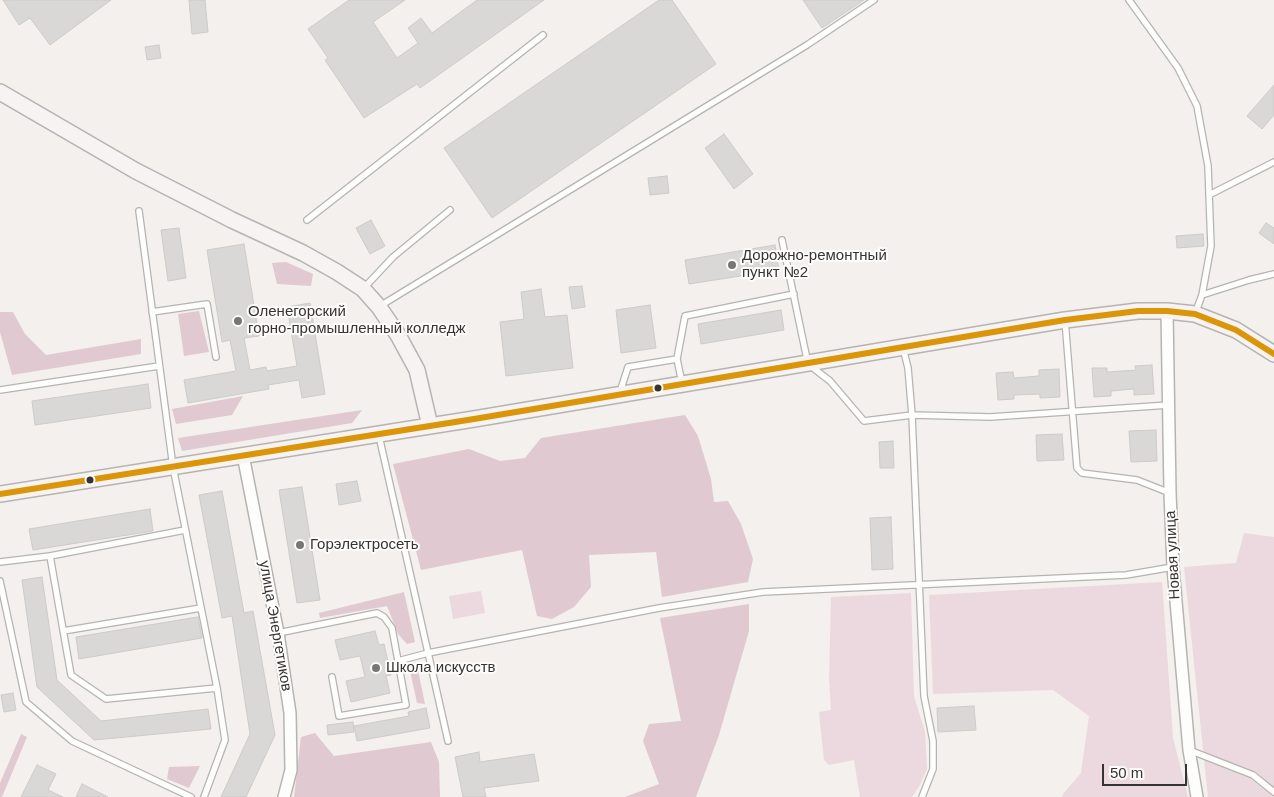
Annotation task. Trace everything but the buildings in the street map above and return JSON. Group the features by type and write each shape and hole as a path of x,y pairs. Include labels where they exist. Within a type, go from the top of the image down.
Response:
{"street":[{"path":"0,92 136,171 232,220 303,253 337,272 363,290 398,335 417,370 430,426"},
{"path":"0,494 682,385 1065,320 1138,311 1167,311 1195,314 1236,330 1274,354"},
{"name":"Новая улица","path":"1167,311 1173,567 1189,750 1197,797"},
{"name":"улица Энергетиков","path":"243,455 278,633 290,713 291,770 284,797"}],"lane":[{"path":"378,307 807,45 874,0"},
{"path":"1128,0 1178,68 1197,106 1208,166 1211,246 1202,295 1195,314"},
{"path":"307,220 543,35"},
{"path":"1209,195 1274,162"},
{"path":"363,290 393,257 450,210"},
{"path":"139,211 173,466 217,688 225,740 204,797"},
{"path":"782,240 808,364 830,381 864,421 912,415 990,417 1169,405"},
{"path":"1202,295 1274,274"},
{"path":"682,385 677,359 685,316 794,294"},
{"path":"152,312 207,304 216,357"},
{"path":"1065,320 1077,468 1082,473 1137,480 1170,493"},
{"path":"903,348 908,368 912,415 924,696 934,740 933,769 922,797"},
{"path":"620,394 628,367 677,359"},
{"path":"0,390 159,366"},
{"path":"378,434 448,741"},
{"path":"0,562 50,556 185,530"},
{"path":"50,556 70,675 106,699 217,688"},
{"path":"398,661 428,653 659,608 763,592 1126,575 1173,567"},
{"path":"0,581 26,702 72,741 191,797"},
{"path":"63,631 201,608"},
{"path":"278,633 377,613 384,617 392,628 406,705 339,716 332,677"},
{"path":"1189,750 1253,775 1274,792"}],"shaded area":[{"path":"286,262 313,274 311,286 277,284 272,263"},
{"path":"199,311 209,352 184,356 178,314"},
{"path":"0,312 13,312 25,334 46,355 141,339 141,354 12,375 0,332"},
{"path":"243,396 232,415 176,424 172,409"},
{"path":"362,410 352,423 182,451 178,438"},
{"path":"685,415 698,436 711,479 714,502 728,501 741,524 753,559 748,582 662,597 656,552 589,555 591,587 574,607 552,619 537,616 522,550 421,570 393,464 469,449 500,461 525,458 541,438"},
{"path":"1244,533 1274,537 1274,797 1208,797 1184,567 1236,563"},
{"path":"1162,582 1173,738 1188,797 1062,797 1081,773 1089,716 1053,690 933,694 929,595"},
{"path":"481,591 485,613 453,619 449,596"},
{"path":"404,592 415,642 407,644 398,634 387,606 320,618 319,613"},
{"path":"911,593 914,696 925,732 927,769 912,797 860,797 854,760 829,765 824,760 819,712 831,710 829,680 831,597"},
{"path":"749,604 749,631 719,735 696,797 625,797 659,784 643,741 649,724 681,721 660,618"},
{"path":"417,665 425,704 417,703 409,666"},
{"path":"315,733 334,756 431,742 439,762 440,797 294,797 301,737"},
{"path":"21,734 27,737 2,797 0,797 0,783"},
{"path":"200,766 189,788 167,779 169,767"}],"transit line":[{"path":"0,494 474,419 1065,320 1138,311 1167,311 1195,314 1236,330 1274,354"}],"place":[{"name":"Дорожно-ремонтный пункт №2","path":"732,265"},
{"name":"Оленегорский горно-промышленный колледж","path":"238,321"},
{"name":"Горэлектросеть","path":"300,545"},
{"name":"Школа искусств","path":"376,668"}]}
